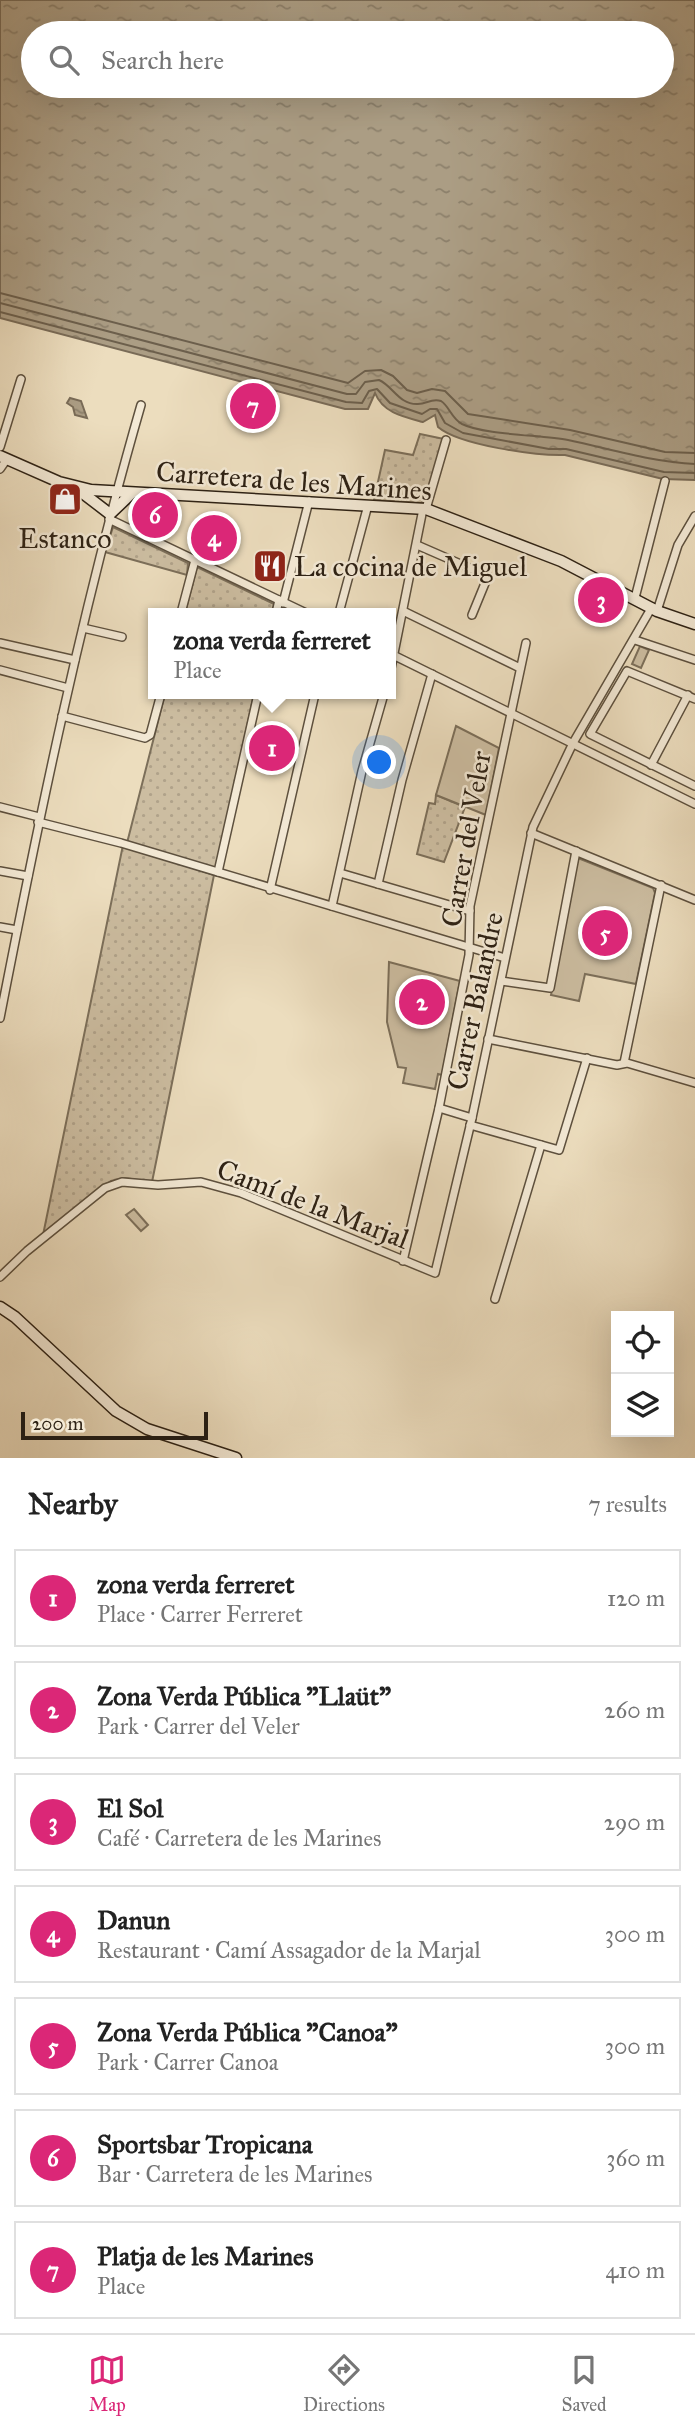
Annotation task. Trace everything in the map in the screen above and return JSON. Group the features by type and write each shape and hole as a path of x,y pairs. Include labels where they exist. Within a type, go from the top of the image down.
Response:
{"main road":[{"name":"Carretera de les Marines","path":"4,457 73,486 115,492 425,509 561,561 654,609 695,624"},
{"path":"73,486 90,496 109,516 132,493"},
{"path":"0,1307 15,1317 116,1411 147,1429 236,1458"}],"street":[{"path":"0,447 21,379"},
{"path":"0,1018 68,688 115,492 141,405"},
{"path":"396,642 416,545 446,440"},
{"path":"0,469 4,457"},
{"path":"635,598 665,481"},
{"path":"278,608 309,501"},
{"path":"340,608 368,505"},
{"path":"109,516 295,608"},
{"name":"Carrer Balandre","path":"435,1273 471,1122 531,833 573,743 654,609 678,545 695,516"},
{"path":"416,545 488,576 472,615"},
{"path":"182,608 195,560"},
{"path":"403,611 520,668"},
{"path":"83,628 122,637"},
{"path":"635,640 695,660"},
{"path":"0,643 75,660"},
{"name":"Carrer del Veler","path":"403,1261 439,1108 469,948 470,911 526,643"},
{"path":"396,656 695,804"},
{"path":"0,670 68,688"},
{"path":"651,765 691,697 627,671 591,732 592,735 651,765 695,786"},
{"path":"378,884 402,780 432,674"},
{"path":"62,716 142,738 150,735 160,699"},
{"path":"218,872 257,699"},
{"path":"270,890 314,699"},
{"path":"332,906 362,771 383,699"},
{"path":"0,807 270,890 505,958"},
{"path":"531,833 695,900"},
{"path":"500,981 546,990 550,988 576,851"},
{"path":"0,871 28,876"},
{"path":"340,873 470,911"},
{"path":"624,1063 661,885"},
{"path":"0,927 17,930"},
{"path":"488,1039 617,1065 624,1063 695,1083"},
{"path":"439,1108 471,1122 559,1150 587,1058"},
{"path":"495,1299 541,1145"},
{"name":"Camí de la Marjal","path":"0,1277 27,1251 105,1188 122,1182 158,1185 201,1182 240,1193 435,1273"}],"shaded area":[{"path":"420,434 444,439 427,498 421,503 374,500 385,450 413,455"},
{"path":"113,527 188,563 187,575 105,552"},
{"path":"197,567 274,604 273,608 186,608"},
{"path":"640,646 649,650 641,668 632,664"},
{"path":"164,699 253,699 216,869 127,843"},
{"path":"456,726 499,748 486,815 436,795"},
{"path":"436,795 465,807 444,862 417,854 429,803 435,804"},
{"path":"123,845 214,875 152,1182 125,1178 111,1181 43,1235"},
{"path":"578,858 653,888 655,893 636,984 585,974 579,1001 551,995"},
{"path":"389,962 460,981 442,1075 438,1074 435,1089 403,1083 406,1068 398,1067 387,1022"},
{"path":"134,1209 148,1225 141,1231 126,1215"}],"water":[{"path":"0,0 695,0 695,480 663,479 565,455 536,454 480,444 438,427 435,415 423,422 395,413 383,405 375,393 368,409 345,409 0,318"},
{"path":"70,398 81,401 87,418 75,415 73,407 67,403"}],"place":[{"name":"Platja de les Marines","path":"253,406"},
{"name":"Estanco","path":"65,499"},
{"name":"Sportsbar Tropicana","path":"155,515"},
{"name":"Danun","path":"214,538"},
{"name":"La cocina de Miguel","path":"270,566"},
{"name":"El Sol","path":"601,600"},
{"name":"zona verda ferreret","path":"272,748"},
{"name":"Zona Verda Pública \"Canoa\"","path":"605,933"},
{"name":"Zona Verda Pública \"Llaüt\"","path":"422,1002"}]}
